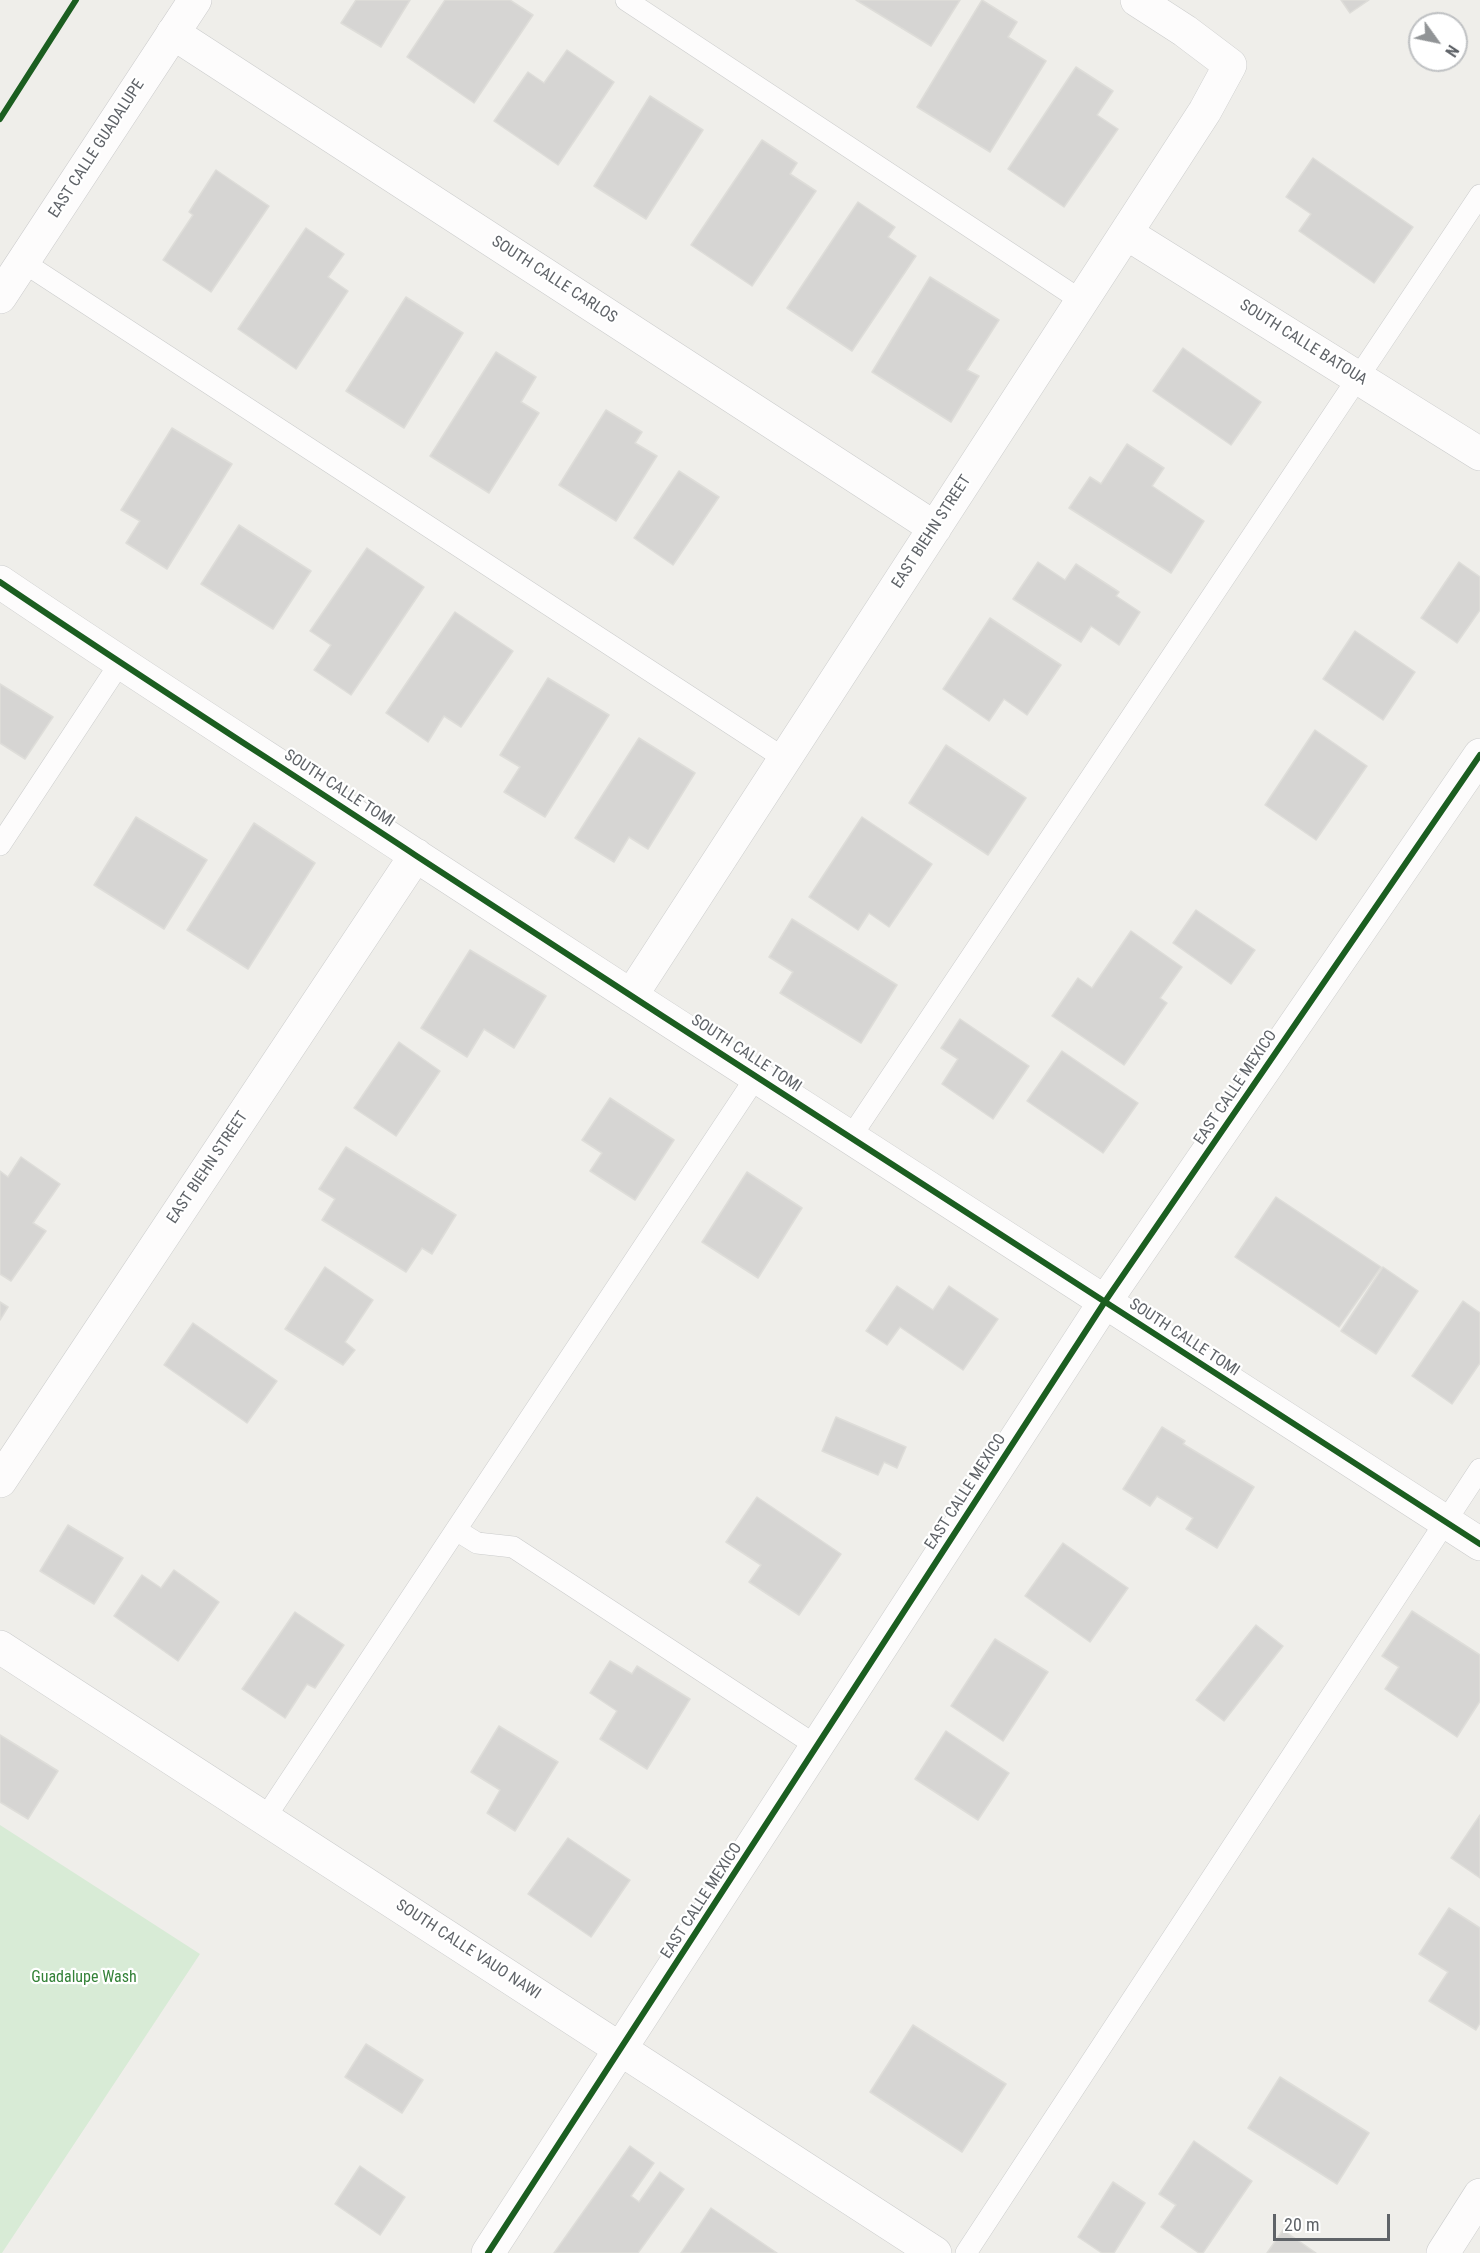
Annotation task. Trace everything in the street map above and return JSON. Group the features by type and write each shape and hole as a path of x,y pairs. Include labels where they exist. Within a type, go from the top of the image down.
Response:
{"street":[{"name":"EAST CALLE GUADALUPE","path":"0,297 195,0"},
{"name":"EAST BIEHN STREET","path":"631,996 1205,111 1230,65 1185,31 1137,0"},
{"name":"SOUTH CALLE CARLOS","path":"173,33 935,528"},
{"name":"SOUTH CALLE BATOUA","path":"1126,233 1480,454"},
{"name":"SOUTH CALLE TOMI","path":"0,582 120,663 631,996 1480,1544"},
{"name":"EAST CALLE MEXICO","path":"488,2253 1104,1303 1480,755"},
{"name":"EAST BIEHN STREET","path":"0,1481 416,855"},
{"name":"SOUTH CALLE VAUO NAWI","path":"0,1647 935,2253"},
{"path":"1443,2253 1480,2195"}],"lane":[{"path":"626,0 1082,301"},
{"path":"850,1138 1480,195"},
{"path":"23,262 785,759"},
{"path":"0,845 120,663"},
{"path":"265,1818 756,1077"},
{"path":"966,2253 1480,1469"},
{"path":"456,1530 477,1543 513,1547 818,1747"}],"green space":[{"name":"Guadalupe Wash","path":"0,1825 200,1954 2,2253 0,2253"}],"building":[{"path":"356,0 410,0 381,47 341,23"},
{"path":"445,0 510,0 533,15 474,103 407,57"},
{"path":"856,0 960,0 931,46"},
{"path":"982,0 1017,22 1008,37 1046,61 990,152 917,107"},
{"path":"1341,0 1369,0 1350,13"},
{"path":"567,50 614,82 558,165 494,121 528,72 544,83"},
{"path":"1076,67 1113,91 1097,115 1118,129 1064,207 1008,169"},
{"path":"650,96 703,130 646,219 594,186"},
{"path":"762,140 797,163 790,174 816,191 752,286 691,245"},
{"path":"1313,158 1413,227 1374,283 1299,231 1311,214 1286,197"},
{"path":"216,170 269,206 211,292 163,260 193,215 189,212"},
{"path":"858,202 895,227 888,237 916,256 852,351 787,308"},
{"path":"306,228 344,254 328,277 348,291 296,369 238,329"},
{"path":"930,277 999,320 967,370 979,376 951,422 872,372"},
{"path":"406,297 463,333 404,428 346,391"},
{"path":"1183,348 1261,402 1231,445 1153,391"},
{"path":"496,352 536,377 521,402 539,413 489,493 430,456"},
{"path":"606,410 642,432 635,443 657,456 616,521 559,485"},
{"path":"172,428 232,464 167,569 126,543 140,521 121,510"},
{"path":"1127,444 1164,468 1152,486 1204,521 1171,573 1069,508 1090,477 1101,484"},
{"path":"679,471 719,497 673,565 634,538"},
{"path":"239,525 311,571 273,629 201,584"},
{"path":"367,548 424,587 351,695 314,670 331,645 310,631"},
{"path":"1038,562 1065,580 1076,564 1119,592 1116,596 1140,612 1119,645 1091,626 1081,642 1013,599"},
{"path":"1459,562 1480,577 1480,610 1457,643 1421,618"},
{"path":"455,612 513,651 461,727 444,716 428,742 386,713"},
{"path":"990,618 1061,665 1027,715 1004,699 989,721 943,689"},
{"path":"1355,631 1415,672 1383,720 1323,679"},
{"path":"548,678 609,715 545,817 504,792 520,767 500,755"},
{"path":"0,684 53,717 25,759 0,743"},
{"path":"1315,730 1367,766 1316,840 1265,805"},
{"path":"639,738 695,773 648,849 629,837 614,862 575,838"},
{"path":"946,745 1026,798 988,855 909,803"},
{"path":"136,817 207,860 164,929 94,885"},
{"path":"862,817 932,864 889,927 869,913 858,930 809,897"},
{"path":"254,823 315,863 248,969 187,930"},
{"path":"1196,910 1255,950 1231,984 1173,943"},
{"path":"792,919 897,985 861,1043 780,993 793,972 769,957"},
{"path":"1131,931 1182,967 1160,998 1167,1003 1124,1065 1052,1016 1078,978 1092,988"},
{"path":"470,950 546,996 514,1048 484,1029 467,1057 421,1028"},
{"path":"960,1019 1029,1066 993,1119 942,1084 958,1059 941,1048"},
{"path":"399,1042 440,1071 396,1136 354,1108"},
{"path":"1062,1051 1138,1103 1103,1153 1027,1101"},
{"path":"610,1098 674,1140 635,1200 590,1171 602,1153 582,1140"},
{"path":"346,1147 456,1215 432,1254 422,1248 406,1272 322,1220 335,1199 319,1189"},
{"path":"21,1157 60,1184 33,1223 46,1231 11,1281 0,1274 0,1171 8,1177"},
{"path":"747,1172 802,1208 758,1278 702,1242"},
{"path":"1276,1197 1381,1267 1339,1327 1235,1257"},
{"path":"325,1267 373,1300 345,1342 355,1350 343,1365 285,1329"},
{"path":"1383,1267 1418,1291 1376,1354 1341,1331"},
{"path":"897,1286 933,1310 949,1286 998,1319 963,1370 900,1327 887,1345 866,1331"},
{"path":"1463,1301 1480,1313 1480,1363 1452,1404 1412,1376"},
{"path":"0,1302 8,1307 0,1320"},
{"path":"193,1323 277,1381 247,1423 164,1365"},
{"path":"836,1417 906,1447 897,1468 884,1462 878,1475 822,1451"},
{"path":"1162,1427 1185,1441 1183,1444 1254,1487 1217,1548 1186,1529 1193,1518 1157,1496 1150,1506 1123,1489"},
{"path":"757,1497 841,1554 799,1615 749,1582 761,1565 726,1542"},
{"path":"68,1525 123,1558 94,1604 40,1571"},
{"path":"1063,1543 1128,1588 1090,1642 1025,1596"},
{"path":"174,1570 219,1602 178,1661 114,1616 142,1575 161,1588"},
{"path":"1412,1611 1480,1655 1480,1701 1457,1737 1385,1689 1399,1667 1382,1656"},
{"path":"295,1612 344,1645 315,1688 307,1684 285,1718 242,1689"},
{"path":"1256,1625 1283,1646 1224,1721 1196,1700"},
{"path":"995,1639 1048,1672 1003,1741 951,1706"},
{"path":"610,1661 632,1674 637,1666 690,1699 647,1769 600,1739 617,1711 590,1693"},
{"path":"499,1726 558,1762 515,1831 487,1813 500,1790 471,1772"},
{"path":"946,1731 1009,1773 978,1820 915,1779"},
{"path":"0,1735 58,1771 28,1819 0,1802"},
{"path":"1480,1815 1480,1878 1451,1858"},
{"path":"568,1838 630,1880 591,1937 528,1894"},
{"path":"1449,1908 1480,1928 1480,2023 1476,2030 1429,2001 1448,1972 1419,1954"},
{"path":"913,2025 1006,2084 962,2152 870,2092"},
{"path":"366,2044 423,2080 402,2113 345,2077"},
{"path":"1280,2077 1369,2133 1337,2184 1248,2128"},
{"path":"1194,2141 1252,2181 1203,2253 1199,2253 1161,2227 1176,2205 1159,2194"},
{"path":"630,2146 654,2163 631,2196 639,2202 660,2172 684,2189 638,2253 554,2253"},
{"path":"360,2166 405,2197 380,2235 335,2204"},
{"path":"1113,2182 1145,2203 1114,2253 1102,2253 1078,2237"},
{"path":"711,2208 777,2253 681,2253"},
{"path":"1283,2230 1316,2253 1267,2253"}],"cycle path":[{"path":"0,119 76,0"},
{"path":"0,582 548,942 1480,1544"},
{"path":"488,2253 1104,1303 1480,755"}]}
